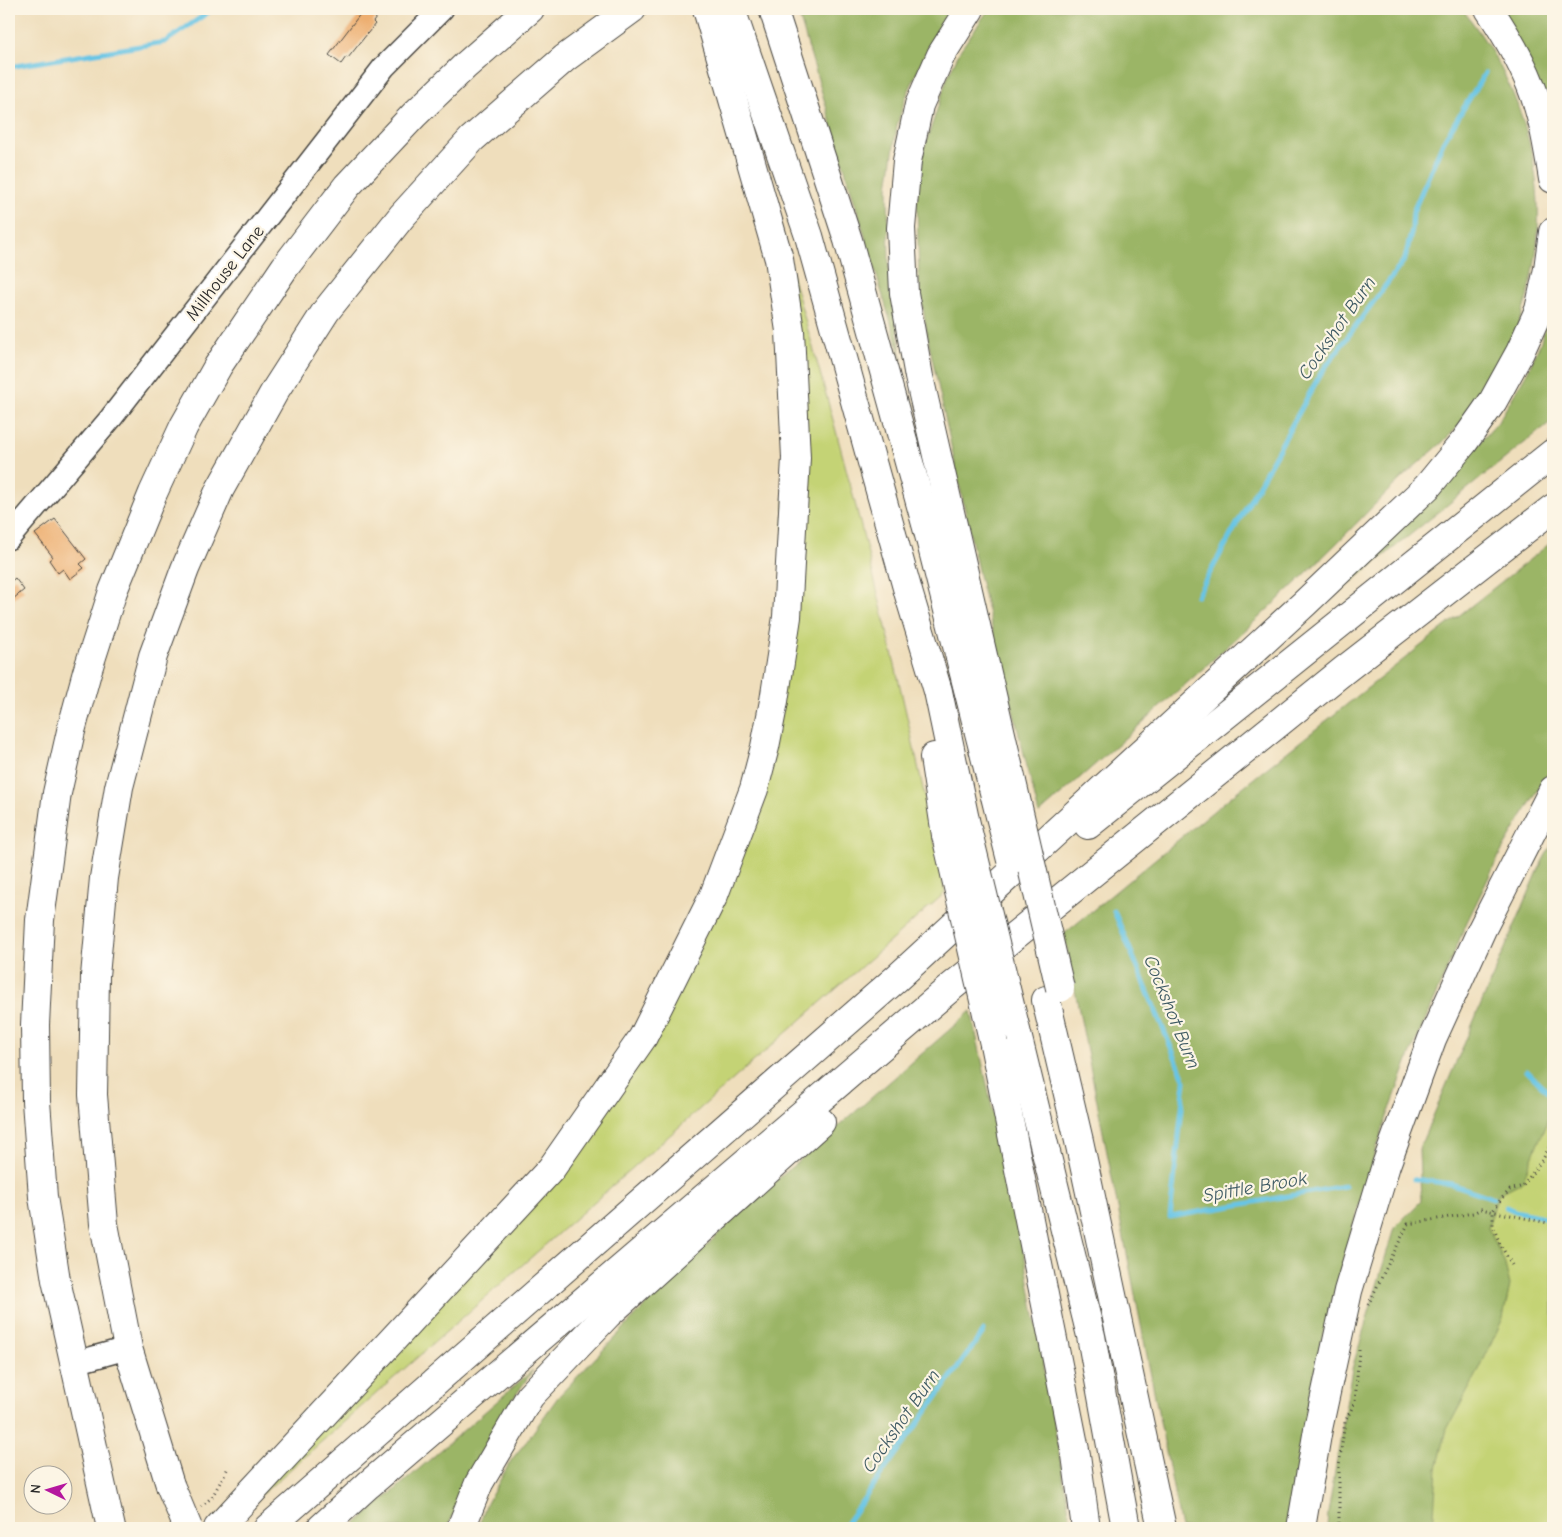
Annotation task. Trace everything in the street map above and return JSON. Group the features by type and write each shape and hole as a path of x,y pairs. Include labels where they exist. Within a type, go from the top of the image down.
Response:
{"highway":[{"path":"111,1528 56,1280 43,1198 36,1102 35,1025 39,930 58,793 70,731 113,591 153,493 184,426 218,366 285,267 347,186 414,115 465,66 530,9"},
{"path":"193,1519 170,1484 128,1348 103,1214 94,1095 95,976 104,878 119,787 153,656 185,569 220,489 276,389 326,311 402,216 472,139 565,58 632,9"},
{"path":"218,1528 551,1169 643,1037 714,895 754,789 774,701 787,617 796,458 790,331 779,258 707,9"},
{"path":"731,9 809,236 908,596 956,828 994,1044 1076,1455 1086,1528"},
{"path":"773,9 848,240 926,525 1004,789"},
{"path":"970,9 941,55 919,105 907,161 901,228 904,293 1004,789 1053,994 1079,1141 1162,1528"},
{"path":"1489,9 1511,42 1532,86 1546,132 1553,179"},
{"path":"268,1528 897,978 1306,603 1427,486 1464,442 1493,400 1520,352 1539,310 1548,269 1553,232"},
{"path":"897,978 1553,453"},
{"path":"321,1528 390,1466 950,988 1344,672 1553,508"},
{"path":"1301,1528 1318,1429 1348,1291 1386,1165 1432,1039 1482,928 1553,790"},
{"path":"956,828 1015,1026 1090,1336 1126,1528"},
{"path":"461,1528 479,1483 530,1396 608,1314 820,1123 950,988"}],"street":[{"name":"Millhouse Lane","path":"9,538 111,418 384,67 442,9"},
{"path":"74,1363 128,1348"}],"path":[{"path":"1512,1265 1500,1244 1493,1226 1494,1211 1501,1199 1510,1190 1523,1186 1544,1156 1553,1140 1553,1133"},
{"path":"1365,1311 1408,1224 1473,1213 1480,1209 1553,1224"},
{"path":"1338,1528 1339,1466 1345,1422 1355,1402 1359,1347"},
{"path":"193,1519 212,1497 228,1468"}],"green space":[{"path":"797,9 954,9 942,24 929,46 905,99 897,125 888,187 889,275 902,360"},
{"path":"989,9 1462,9 1488,45 1508,84 1524,124 1534,166 1538,209 1536,252 1528,295 1513,337 1498,370 1462,422 1447,438 1397,482 1301,578 1039,814 979,575 927,334 919,281 917,203 919,175 924,149 948,76 961,49"},
{"path":"1497,9 1553,9 1553,128"},
{"path":"790,268 855,501 911,735 945,893 253,1502 625,1079 779,717"},
{"path":"1553,303 1553,420 1298,625 1459,467 1498,422 1528,371 1540,344"},
{"path":"1553,541 1553,764 1500,854 1467,922 1408,1060 1383,1128 1361,1197 1322,1337 1307,1408 1288,1528 1181,1528 1064,934 1234,794"},
{"path":"1553,842 1553,1120 1548,1119 1522,1182 1498,1194 1488,1228 1504,1261 1510,1285 1503,1318 1477,1374 1447,1429 1437,1469 1433,1528 1327,1528 1352,1369 1394,1228 1421,1201 1419,1149 1542,862"},
{"path":"971,1011 1025,1258 1072,1528 478,1528 486,1505 512,1459 558,1397 669,1279 696,1256 747,1206"},
{"path":"1553,1028 1553,1528 1391,1528 1439,1314"},
{"path":"533,1370 500,1418 447,1528 351,1528"}],"building":[{"path":"364,9 383,9 373,22 375,24 341,64 329,55"},
{"path":"55,519 86,559 80,564 84,568 70,579 63,569 58,573 49,560 53,557 35,534"},
{"path":"15,578 24,590 13,599 9,594 9,583"}],"waterway":[{"path":"9,67 165,42 213,9"},
{"name":"Cockshot Burn","path":"1197,596 1321,373 1405,259 1412,229 1413,212 1443,142 1485,73"},
{"name":"Cockshot Burn","path":"1114,911 1185,1081 1170,1217 1345,1186"},
{"path":"1527,1071 1551,1095"},
{"name":"Spittle Brook","path":"1414,1179 1452,1184 1493,1198"},
{"name":"Spittle Brook","path":"1506,1207 1515,1211 1553,1219"},
{"name":"Cockshot Burn","path":"843,1528 984,1331"}]}
